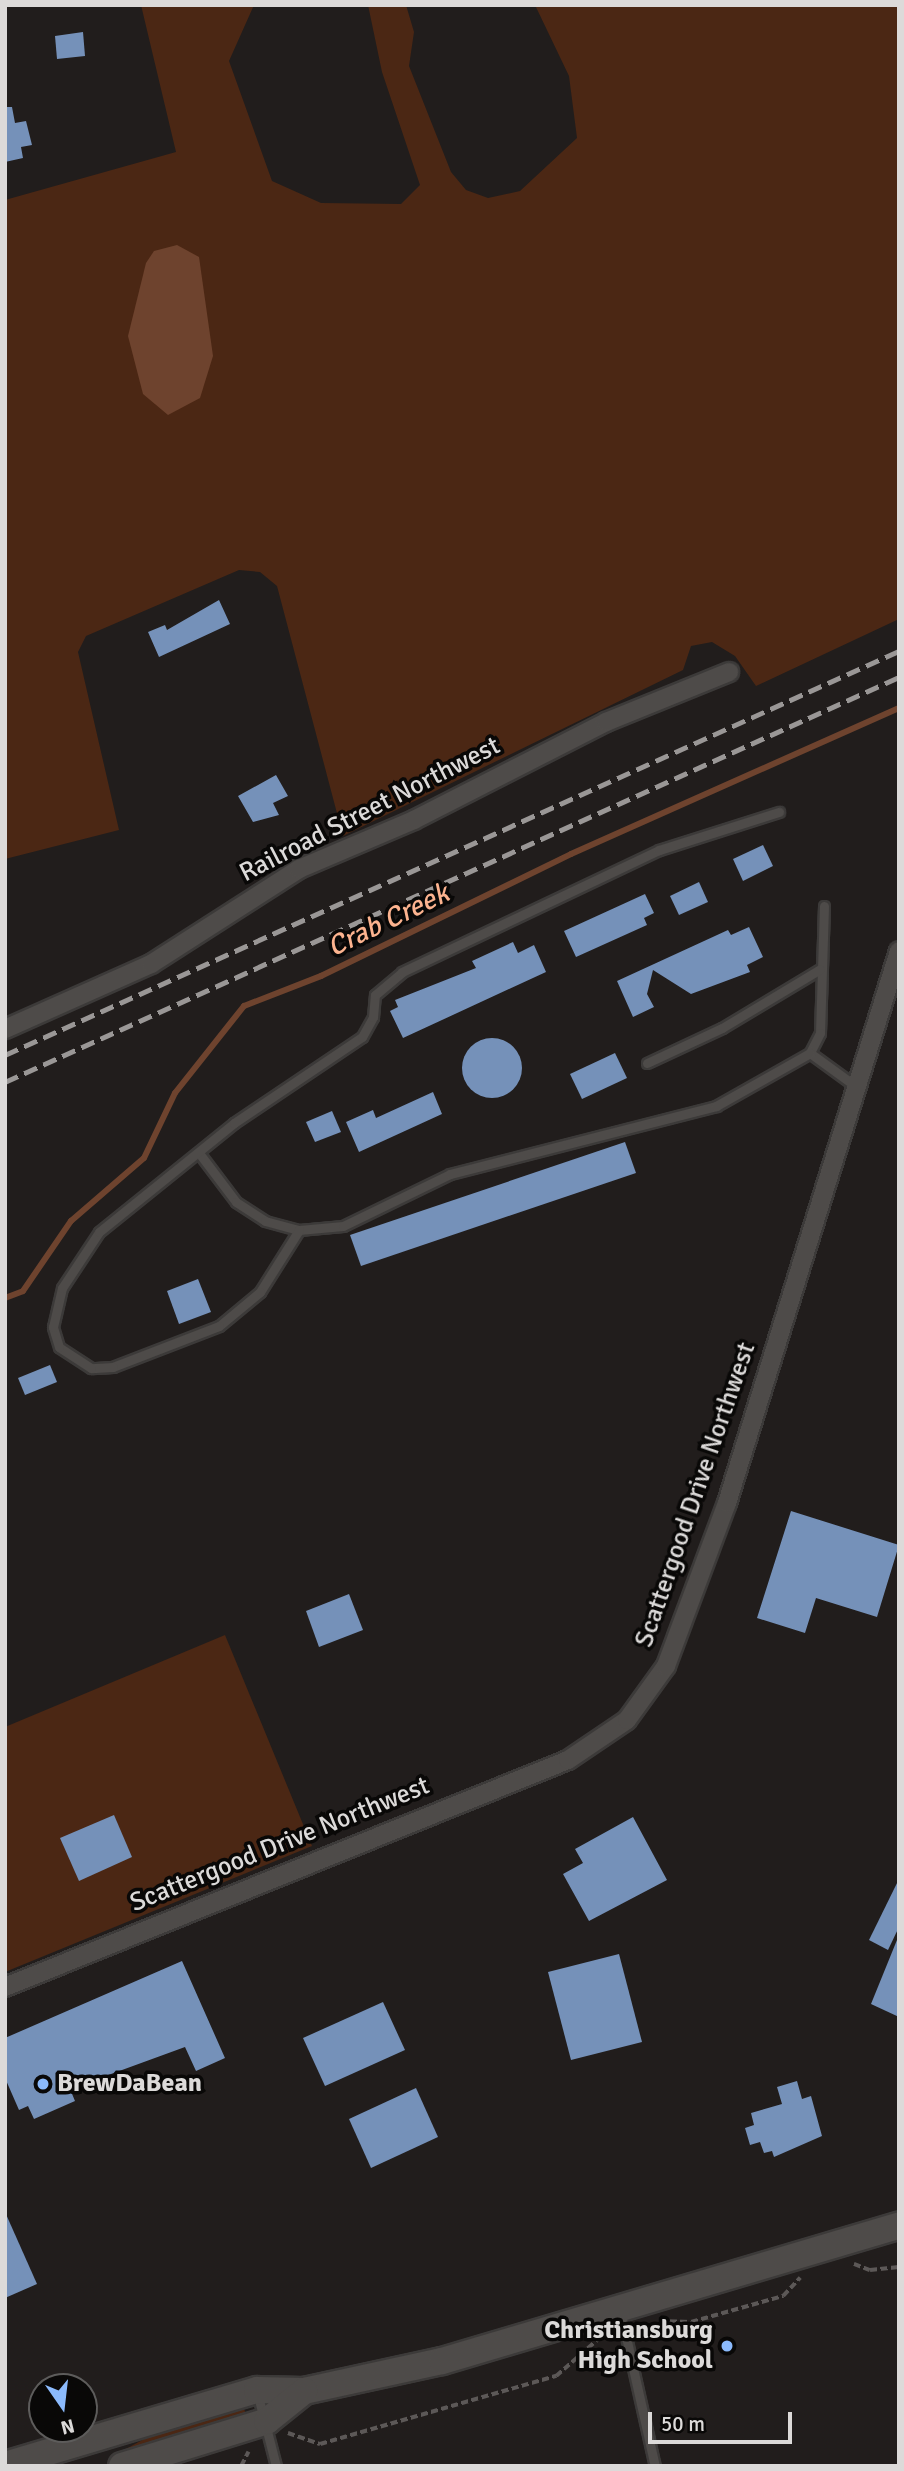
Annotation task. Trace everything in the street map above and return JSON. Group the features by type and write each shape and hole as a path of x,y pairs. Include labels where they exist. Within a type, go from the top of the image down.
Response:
{"street":[{"name":"Railroad Street Northwest","path":"5,1029 151,964 299,869 414,820 606,722 729,672"},
{"name":"Scattergood Drive Northwest","path":"5,1987 568,1760 627,1720 666,1666 688,1612 854,1085 899,951"},
{"path":"5,2465 257,2390 304,2391 622,2317 899,2226"},
{"path":"122,2466 269,2430 304,2391"}],"lane":[{"path":"299,1230 260,1293 219,1326 113,1367 71,1360 53,1327 71,1267 99,1232 199,1153 362,1037 373,1017 375,995 436,951 659,850 779,812"},
{"path":"199,1153 236,1202 265,1221 299,1230 343,1226 450,1174 500,1159 635,1131 716,1106 810,1053 820,1033 824,906"},
{"path":"648,1063 722,1028 820,969"},
{"path":"810,1053 854,1085"},
{"path":"622,2317 655,2466"},
{"path":"257,2390 276,2466"}],"path":[{"path":"842,2260 870,2270 899,2267"},
{"path":"241,2466 250,2447 269,2430 289,2433 320,2444 556,2376 573,2367 604,2332 622,2317 691,2322 783,2296 804,2271"}],"shaded area":[{"path":"141,5 254,5 229,61 272,181 321,203 401,204 420,185 382,72 368,5 406,5 414,32 409,66 451,172 466,190 488,198 520,191 577,138 569,76 535,5 899,5 899,619 756,686 735,656 712,642 691,646 683,670 343,836 277,586 260,572 239,570 86,636 78,652 119,830 5,859 5,200 176,152"},
{"path":"177,245 199,257 213,356 200,398 168,415 143,394 128,336 146,263 154,251"},
{"path":"225,1635 312,1846 5,1972 5,1727"},
{"path":"243,2406 247,2417 109,2458 161,2430"}],"building":[{"path":"83,32 85,56 57,59 55,36"},
{"path":"5,107 12,107 15,123 26,121 32,145 21,147 23,158 5,162"},
{"path":"219,600 230,624 159,657 148,632 165,625 167,630"},
{"path":"276,775 288,796 273,803 279,815 253,822 238,796"},
{"path":"763,845 773,866 743,881 733,859"},
{"path":"699,882 708,902 679,915 670,896"},
{"path":"645,894 654,913 644,918 647,925 576,957 564,931"},
{"path":"749,927 763,957 747,965 750,972 691,994 653,970 647,994 654,1007 633,1017 617,981 728,930 731,935"},
{"path":"513,942 518,953 534,945 546,972 403,1038 390,1011 398,1007 395,1000 476,968 472,961"},
{"path":"486,1038 498,1038 514,1046 520,1056 520,1080 514,1090 498,1098 486,1098 470,1090 462,1074 462,1062 470,1046"},
{"path":"615,1053 627,1078 582,1099 570,1074"},
{"path":"433,1092 442,1114 359,1152 346,1122 373,1110 376,1118"},
{"path":"332,1111 341,1132 315,1142 306,1122"},
{"path":"625,1142 636,1173 361,1266 350,1235"},
{"path":"198,1279 211,1312 179,1324 167,1291"},
{"path":"50,1365 57,1382 25,1395 18,1378"},
{"path":"791,1511 899,1545 877,1617 816,1598 805,1633 757,1618"},
{"path":"349,1594 363,1630 319,1647 306,1611"},
{"path":"114,1815 132,1857 79,1881 60,1838"},
{"path":"633,1817 667,1880 589,1921 563,1874 583,1863 575,1849"},
{"path":"899,1879 899,1927 888,1950 869,1940"},
{"path":"899,1935 899,2017 871,2004"},
{"path":"619,1954 642,2042 571,2060 548,1972"},
{"path":"182,1961 225,2058 196,2071 185,2047 70,2089 75,2101 34,2119 28,2106 19,2110 5,2078 5,2038"},
{"path":"383,2002 405,2050 325,2086 303,2038"},
{"path":"797,2081 802,2099 811,2096 822,2136 774,2157 772,2151 764,2153 760,2142 750,2145 745,2128 754,2125 751,2113 782,2104 777,2087"},
{"path":"416,2088 438,2137 371,2168 349,2119"},
{"path":"5,2212 37,2284 5,2298"}],"waterway":[{"name":"Crab Creek","path":"5,1298 23,1291 71,1221 144,1158 175,1093 244,1006 321,976 571,854 899,708"}],"railway":[{"path":"5,1055 899,651"},
{"path":"5,1082 899,677"}],"place":[{"name":"BrewDaBean","path":"43,2084"},
{"name":"Christiansburg High School","path":"727,2346"}]}
